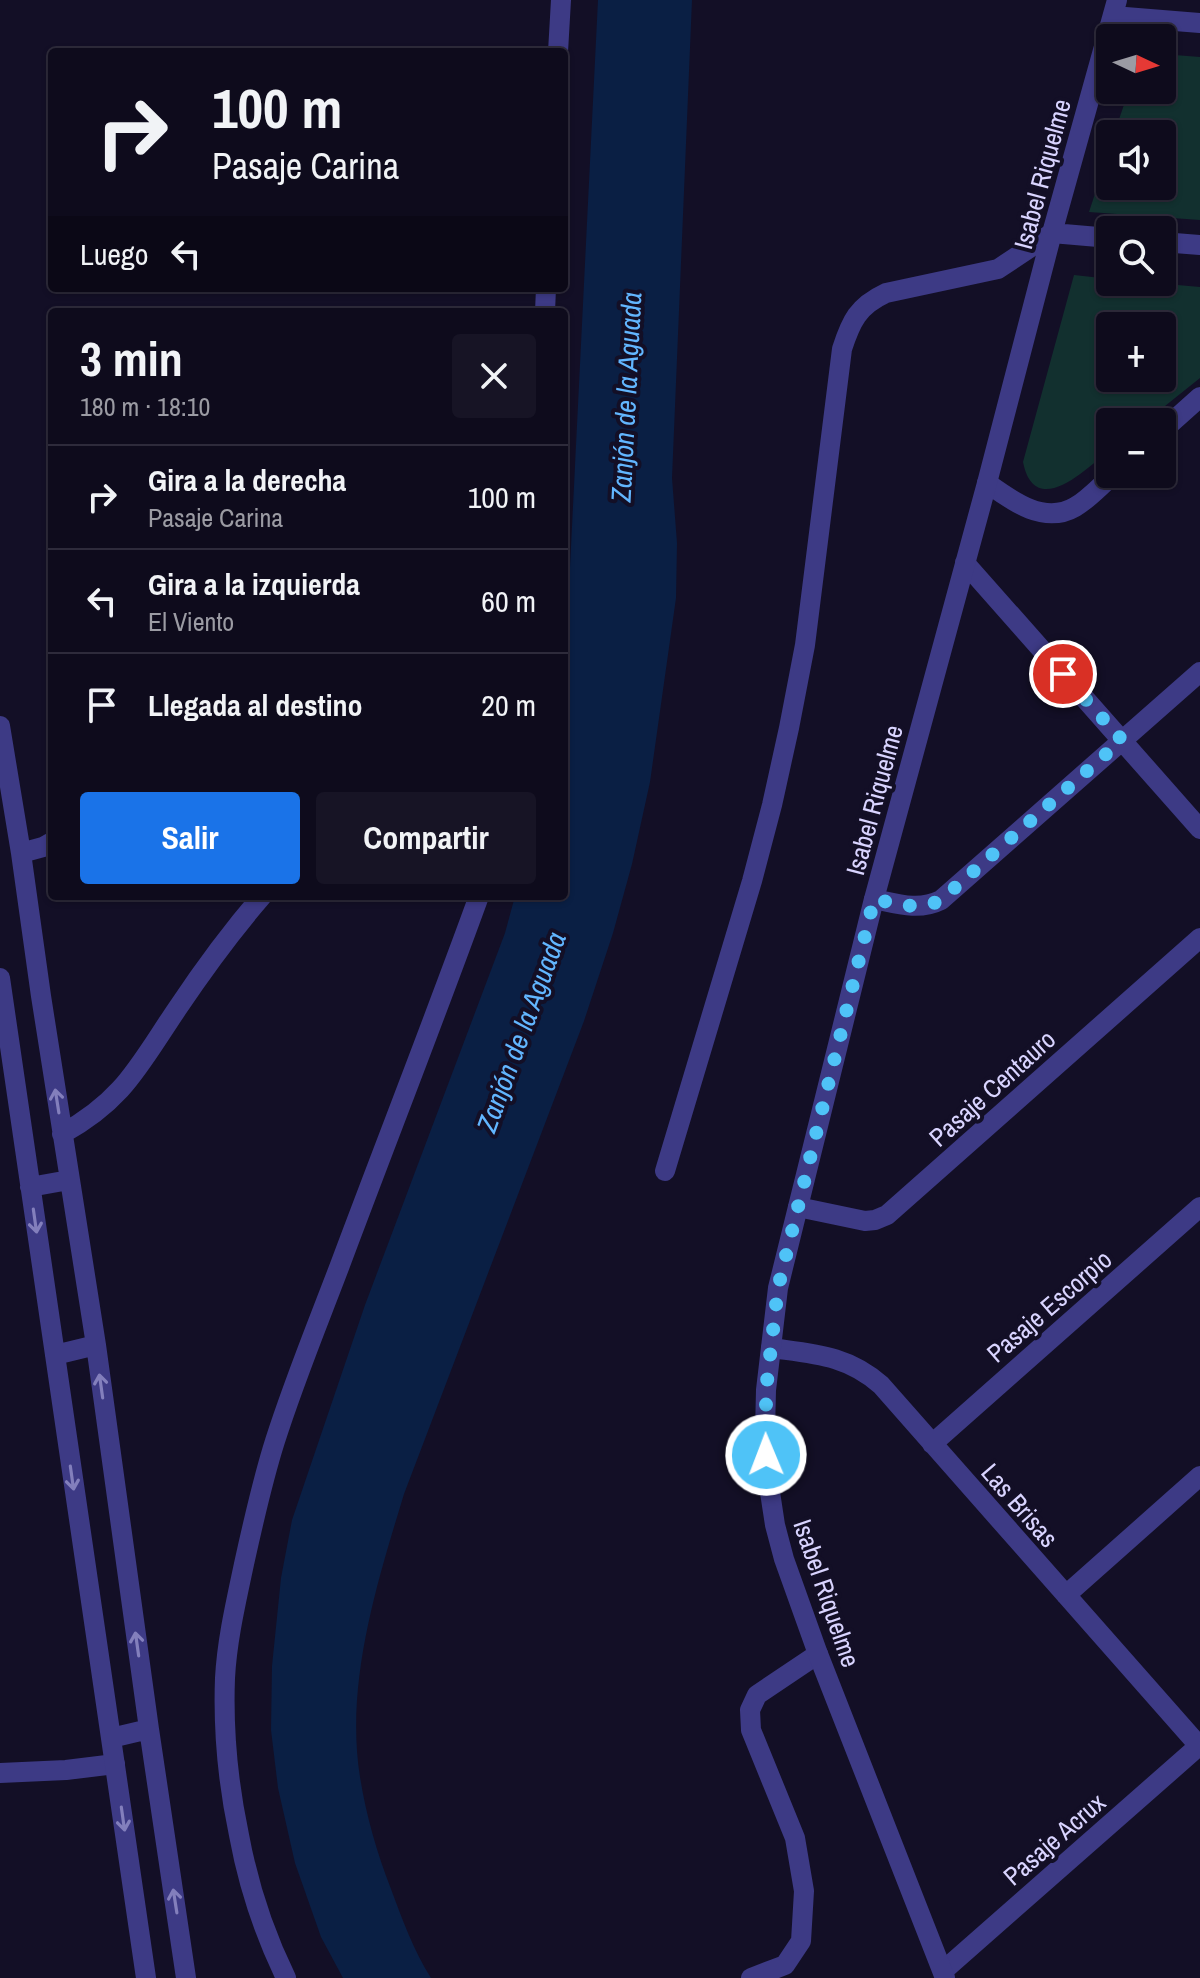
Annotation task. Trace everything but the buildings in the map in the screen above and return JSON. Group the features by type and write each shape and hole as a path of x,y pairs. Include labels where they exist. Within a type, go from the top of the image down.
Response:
{"street":[{"path":"558,48 561,0"},
{"path":"1115,8 1200,23"},
{"name":"Isabel Riquelme","path":"944,1975 784,1559 768,1479 766,1390 778,1288 874,899 1115,8"},
{"path":"665,1171 752,881 789,728 805,645 842,349 848,331 854,318 873,299 886,293 998,269 1052,233 1096,237"},
{"path":"1176,243 1200,245"},
{"path":"1176,418 1200,397"},
{"path":"987,483 1025,507 1053,513 1075,507 1097,488"},
{"path":"965,563 1200,829"},
{"path":"874,899 911,907 922,907 941,900 1200,672"},
{"path":"0,726 96,1345 186,1978"},
{"path":"21,853 48,844"},
{"path":"62,1134 103,1108 122,1090 217,952 259,900"},
{"path":"286,1978 259,1912 243,1859 233,1805 224,1714 231,1625 258,1499 275,1440 478,900"},
{"name":"Pasaje Centauro","path":"798,1207 865,1221 887,1215 1200,938"},
{"path":"0,978 146,1978"},
{"path":"4,1004 41,996"},
{"path":"30,1187 69,1180"},
{"name":"Pasaje Escorpio","path":"932,1444 1200,1207"},
{"path":"55,1355 96,1345"},
{"name":"Las Brisas","path":"771,1348 832,1357 867,1373 881,1385 1200,1746"},
{"path":"1066,1595 1200,1476"},
{"path":"751,1978 788,1972 801,1941 804,1891 795,1838 751,1730 750,1710 757,1695 818,1654"},
{"path":"111,1738 149,1729"},
{"name":"Pasaje Acrux","path":"944,1975 1200,1746"},
{"path":"0,1773 115,1764"}],"green space":[{"path":"1176,55 1200,57 1200,220 1089,212 1096,191 1096,200 1176,200 1176,120 1119,120 1124,104 1176,104"},
{"path":"1074,275 1096,277 1096,296 1176,296 1176,285 1200,287 1200,378 1162,408 1096,408 1096,461 1076,477 1050,489 1038,488 1029,479 1023,462"}],"water":[{"name":"Zanjón de la Aguada","path":"598,0 692,0 672,478 677,543 676,598 650,782 613,933 584,1021 404,1494 366,1634 360,1670 356,1742 362,1791 386,1875 409,1935 431,1978 343,1978 321,1937 295,1863 278,1788 271,1730 272,1666 281,1578 292,1520 365,1305 505,933 514,900 568,900 570,567"}],"route":[{"path":"766,1455 766,1390 778,1288 874,899 911,907 932,905 941,900 1122,740 1063,674"}]}
